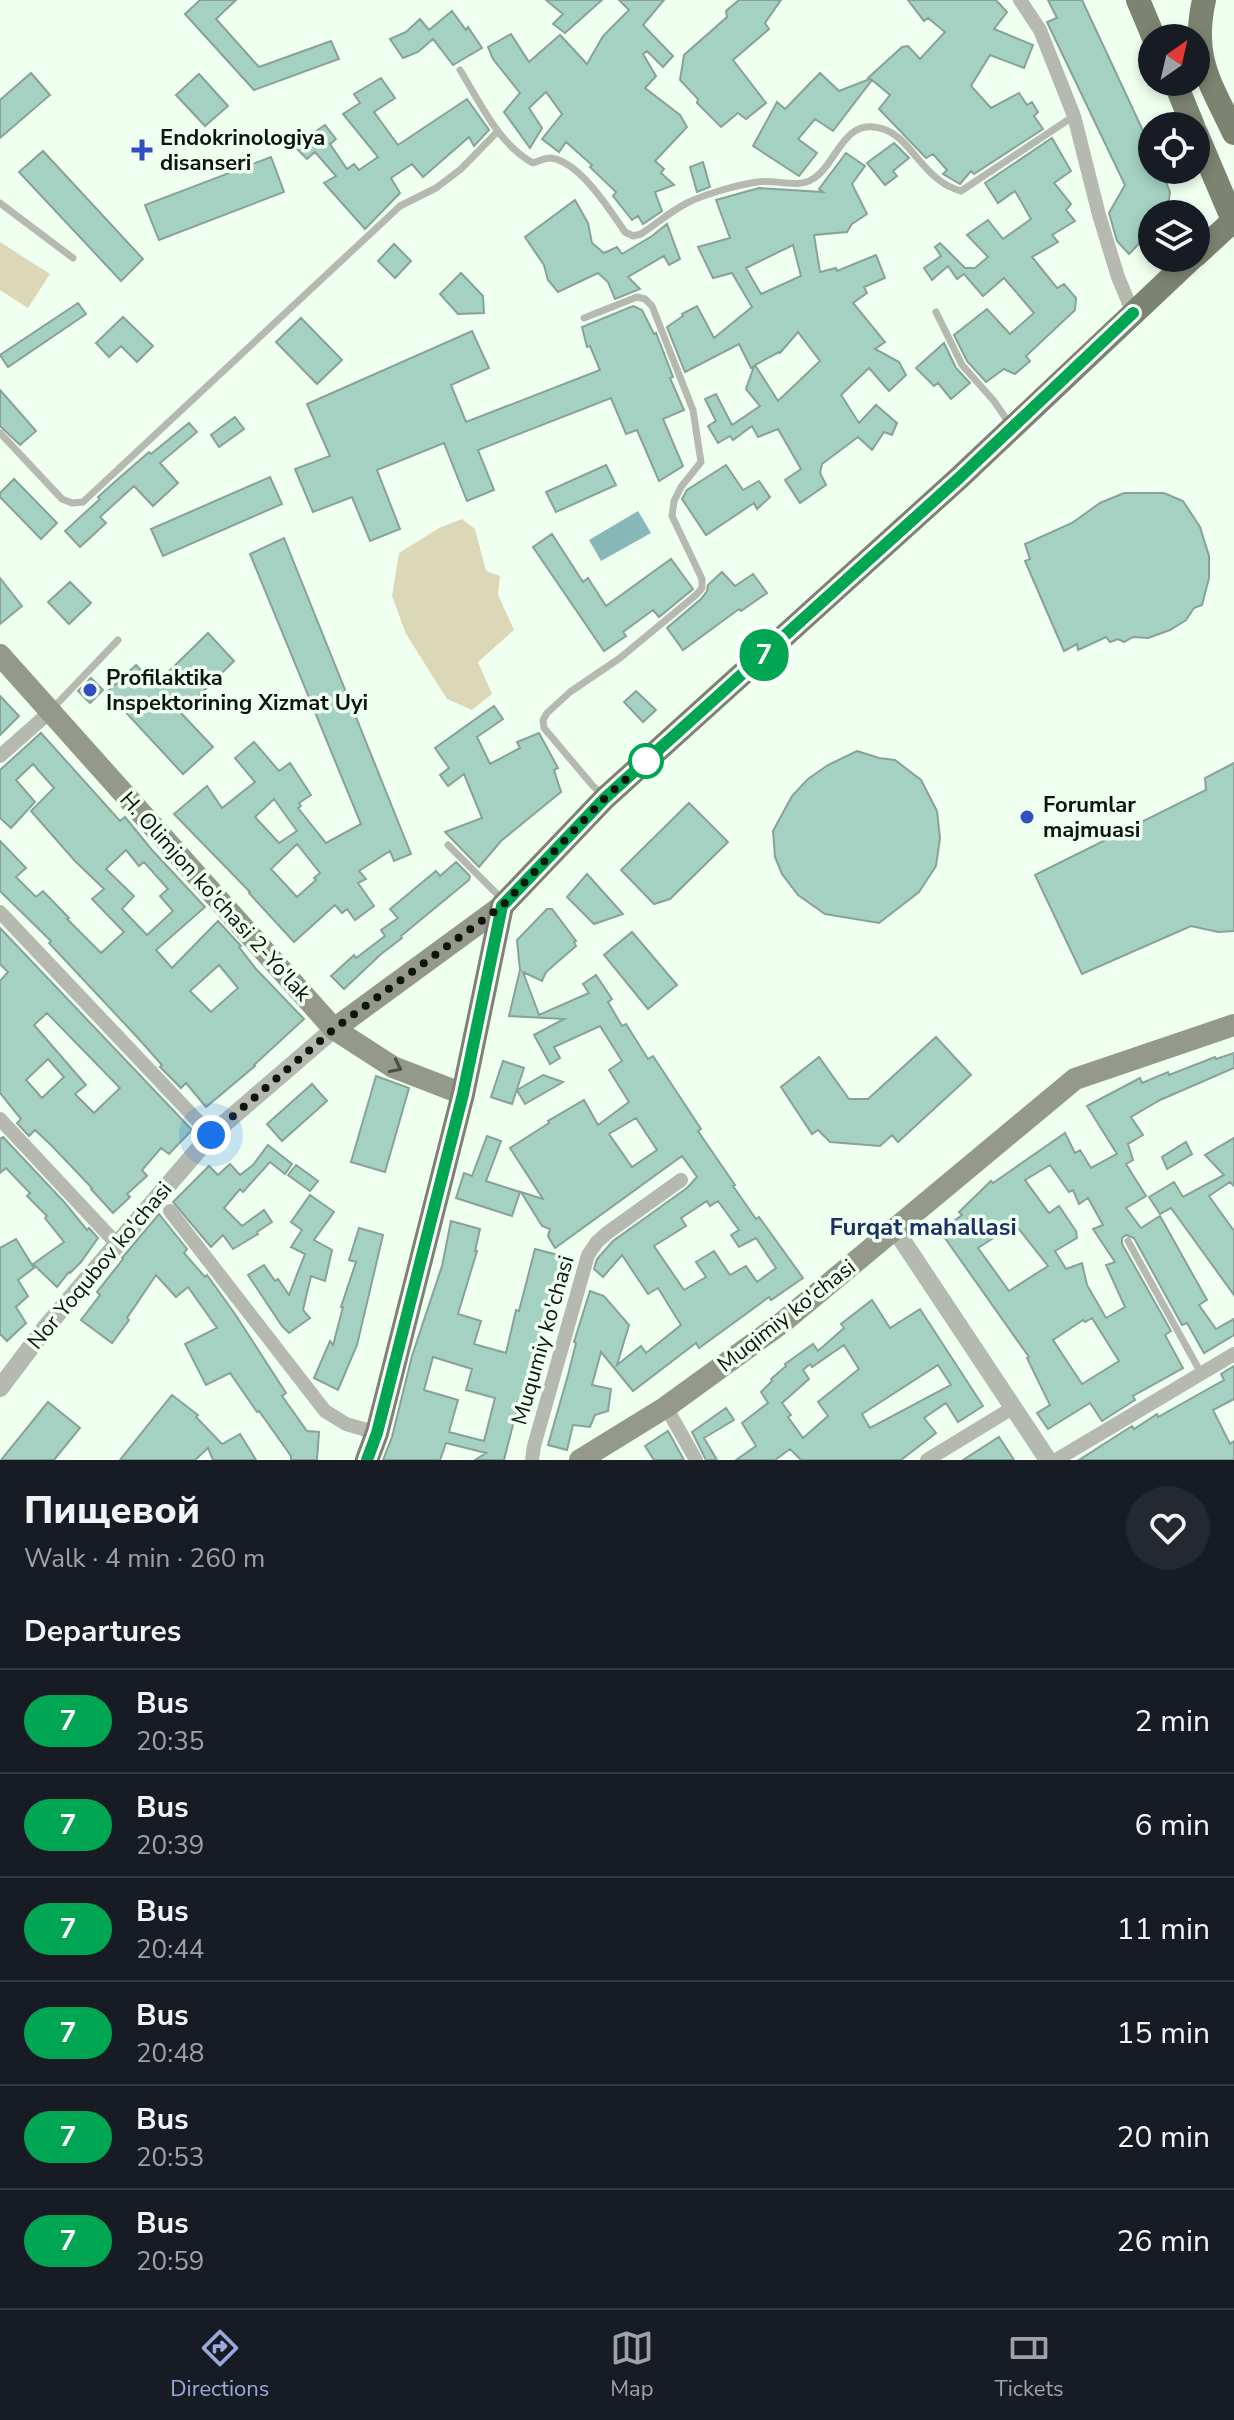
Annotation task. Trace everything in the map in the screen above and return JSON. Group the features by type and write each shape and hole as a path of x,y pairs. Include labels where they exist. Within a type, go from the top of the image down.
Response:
{"main road":[{"path":"1138,0 1148,24"},
{"path":"1204,0 1198,29 1200,60 1234,133"},
{"path":"1210,165 1234,221 1210,242"},
{"path":"367,1460 377,1433 463,1094 504,904 605,798 833,593 1177,272"},
{"name":"H. Olimjon ko'chasi 2-Yo'lak","path":"0,655 334,1029 393,1067 463,1094"},
{"name":"Nor Yoqubov ko'chasi","path":"334,1029 504,904"},
{"name":"Muqimiy ko'chasi","path":"580,1460 666,1407 783,1322 1075,1079 1234,1025"}],"street":[{"path":"1020,0 1040,30 1074,116 1099,215 1133,313"},
{"path":"0,756 51,711"},
{"path":"0,912 211,1135"},
{"name":"Nor Yoqubov ko'chasi","path":"0,1388 46,1327 211,1135 334,1029"},
{"path":"0,1119 117,1244"},
{"name":"Muqumiy ko'chasi","path":"532,1460 588,1255 607,1233 681,1180"},
{"name":"Nor Yoqubov ko'chasi","path":"170,1211 325,1411 346,1424 377,1433"},
{"path":"894,1228 1048,1460"},
{"path":"1056,1460 1234,1354"},
{"path":"666,1407 696,1460"},
{"path":"927,1460 1014,1407"}],"lane":[{"path":"460,70 498,131 533,163 547,158 575,169 625,232 633,236 641,234 687,203 726,190 758,182 808,182 816,177 849,134 860,129 886,130 937,179 961,191 1074,116"},
{"path":"0,433 62,499 72,503 83,502 400,206 436,188 461,169 498,131"},
{"path":"0,203 73,258"},
{"path":"584,318 637,297 645,299 652,306 693,410 701,462 674,501 672,516 702,579 702,588 620,658 570,692 543,720 544,728 605,798"},
{"path":"936,312 962,365 994,401 1012,428"},
{"path":"51,711 118,640"},
{"path":"448,845 504,904"},
{"path":"1128,1241 1201,1373"}],"shaded area":[{"path":"0,242 50,274 28,308 0,290"},
{"path":"462,519 475,529 486,571 500,576 498,595 514,630 478,662 492,694 472,710 447,699 406,634 392,596 399,553 439,528"}],"water":[{"path":"638,511 651,533 601,561 589,540"}],"building":[{"path":"200,0 236,0 216,19 259,67 331,41 339,59 254,90 185,14"},
{"path":"546,0 602,0 565,33 553,24 563,14"},
{"path":"619,0 664,0 643,25 673,56 663,67 647,51 643,54 656,76 645,88 680,115 687,127 655,161 664,169 661,173 674,185 655,192 662,211 643,224 638,216 632,220 613,196 616,192 566,142 559,152 542,139 562,114 546,92 529,108 542,128 530,148 504,112 520,93 493,59 488,47 511,34 529,62 560,35 587,64 603,36 629,10"},
{"path":"739,0 781,0 765,23 769,29 733,60 766,103 746,119 738,113 721,127 680,80 684,55 727,17 726,11"},
{"path":"908,0 996,0 1007,12 994,29 1033,45 1024,68 990,55 971,86 991,108 1019,93 1027,105 1032,102 1038,112 1034,116 1043,129 974,174 971,171 960,184 943,174 947,170 933,154 926,158 879,109 890,95 872,80 833,131 815,119 798,139 817,153 799,176 753,146 777,102 785,109 820,73 839,91 870,79 902,47 908,46 920,59 945,32 928,18 924,21"},
{"path":"1048,0 1082,0 1138,120 1138,184 1167,184 1170,192 1169,200 1138,200 1138,245 1129,254 1117,241 1109,213 1125,185 1047,22 1057,18"},
{"path":"452,11 482,48 453,65 433,39 418,52 403,58 390,39 406,32 420,19 429,30"},
{"path":"31,73 50,95 0,138 0,100"},
{"path":"199,74 228,106 205,126 176,95"},
{"path":"381,78 395,98 374,112 398,145 467,99 489,130 474,146 469,137 423,177 412,164 391,178 400,193 365,229 324,183 336,176 315,152 307,159 294,146 325,125 336,139 330,144 347,169 354,164 359,170 378,157 343,114 360,103 354,94"},
{"path":"1052,138 1071,171 1054,183 1071,204 1066,210 1075,221 1052,235 1058,242 1032,257 1057,288 1064,284 1076,298 1075,310 1026,356 1030,361 1015,374 1004,369 986,382 967,361 954,335 987,309 1010,334 1034,313 1004,278 983,296 964,274 957,279 948,266 932,280 924,268 941,256 935,247 940,243 965,268 975,268 988,257 967,235 988,220 1003,239 1031,219 1015,191 998,203 985,183"},
{"path":"894,143 909,158 893,171 897,176 885,185 867,163"},
{"path":"43,151 143,259 121,281 19,172"},
{"path":"846,153 865,166 852,184 867,214 852,224 847,232 814,235 820,272 836,268 837,271 876,255 885,278 864,287 867,293 853,303 885,342 875,349 899,362 906,375 889,391 869,368 841,395 859,423 876,405 897,423 892,435 884,432 872,450 858,437 822,464 820,473 826,485 800,503 785,480 801,469 778,429 758,437 752,426 733,440 730,436 718,443 708,426 716,421 705,399 716,394 732,425 760,406 746,389 754,366 751,368 739,344 685,372 667,327 697,306 714,338 752,307 732,273 713,278 698,247 730,238 716,200 759,188 823,192 819,189","holes":["793,245 801,276 761,294 746,268","798,332 820,361 778,401 755,365 780,353"]},
{"path":"271,157 284,192 159,240 145,205"},
{"path":"703,162 710,187 697,192 690,167"},
{"path":"575,200 588,223 592,243 604,253 617,247 622,254 667,224 680,259 669,265 664,256 628,277 640,289 615,299 608,282 598,273 558,292 548,280 544,265 525,237"},
{"path":"394,244 411,261 395,278 378,261"},
{"path":"461,273 483,296 484,313 458,314 440,294"},
{"path":"78,303 86,314 8,367 0,355"},
{"path":"633,306 642,310 656,333 684,410 663,419 683,466 659,481 637,430 626,434 611,398 478,450 494,490 467,501 444,443 377,470 400,529 370,541 352,497 313,512 295,469 330,456 307,404 472,331 489,368 451,385 466,422 600,370 590,346 587,347 582,327"},
{"path":"123,317 153,346 137,362 121,346 109,357 96,343"},
{"path":"301,318 342,360 317,384 276,342"},
{"path":"944,343 956,368 970,383 951,399 938,383 934,386 916,368"},
{"path":"0,390 36,431 20,445 0,426"},
{"path":"235,417 244,429 219,447 211,435"},
{"path":"189,423 197,432 160,463 178,483 153,506 134,486 100,517 106,523 80,547 65,531 149,452 151,454"},
{"path":"606,465 616,485 556,512 546,492"},
{"path":"726,465 743,490 759,481 770,497 757,509 754,503 706,535 682,499 687,490"},
{"path":"270,477 282,504 163,556 151,529"},
{"path":"14,479 57,523 41,539 0,497 0,493"},
{"path":"1124,493 1164,493 1183,501 1200,527 1209,556 1209,578 1202,605 1194,608 1186,620 1170,630 1148,638 1133,637 1124,642 1118,639 1110,642 1106,637 1078,650 1077,644 1064,651 1025,561 1030,559 1025,544 1072,523 1100,503"},
{"path":"552,534 583,582 588,578 606,606 671,559 693,589 659,617 653,610 623,632 626,636 604,651 533,547"},
{"path":"284,538 411,854 394,861 390,851 359,871 366,879 358,883 374,906 355,920 347,909 342,913 335,905 294,942 174,814 207,786 222,808 255,782 235,758 254,742 279,771 290,763 311,795 299,803 301,806 298,808 326,843 361,824 250,554","holes":["274,799 297,831 279,843 255,817","297,844 320,873 297,897 271,869"]},
{"path":"722,572 735,586 753,574 767,593 741,611 739,609 683,650 667,628 701,599 708,585"},
{"path":"0,578 22,606 0,624"},
{"path":"70,582 91,603 69,624 48,602"},
{"path":"208,633 234,661 181,713 213,747 183,774 107,692 136,665 155,685"},
{"path":"91,678 103,690 90,703 78,691"},
{"path":"636,691 656,710 643,722 624,702"},
{"path":"0,696 19,716 0,735"},
{"path":"494,706 503,719 477,737 490,764 520,748 517,742 539,733 558,768 554,770 561,792 501,841 479,867 445,832 482,818 464,774 448,786 440,775 449,768 435,748"},
{"path":"41,733 120,821 125,817 205,907 156,950 172,968 218,921 241,946 256,969 304,1019 206,1107 186,1083 181,1088 160,1067 162,1065 138,1038 49,943 51,941 0,891 0,841 26,868 16,877 36,897 43,891 101,953 124,932 92,899 104,889 31,811 54,788 33,764 16,780 35,802 11,828 0,818 0,770","holes":["126,850 139,866 144,862 168,889 160,896 173,911 147,935 122,909 134,896 106,869","219,965 238,988 211,1012 190,991"]},
{"path":"857,751 895,760 921,780 937,811 940,838 936,866 919,892 879,923 825,914 798,895 782,874 775,857 773,831 792,796 808,779 828,765"},
{"path":"1234,763 1234,931 1218,932 1191,926 1082,974 1035,875 1206,790 1205,778"},
{"path":"689,803 728,842 670,899 654,904 621,870"},
{"path":"456,862 470,876 469,880 401,936 344,989 331,976 354,955 356,958 385,936 381,930 398,918 390,909 436,871 440,876"},
{"path":"587,874 623,914 594,924 567,897"},
{"path":"547,909 552,909 576,941 576,946 546,972 542,981 523,972 539,1015 589,993 583,984 596,975 612,999 608,1002 622,1026 626,1024 648,1059 653,1056 701,1129 698,1131 733,1186 803,1278 771,1300 769,1297 699,1348 696,1343 633,1391 601,1352 592,1385 611,1389 608,1411 595,1415 590,1427 573,1425 567,1450 548,1445 590,1291 604,1296 629,1325 617,1365 641,1346 646,1353 681,1325 658,1288 648,1294 622,1255 603,1277 594,1269 597,1259 613,1241 687,1188 697,1177 682,1156 555,1248 548,1236 550,1229 542,1226 521,1192 543,1199 510,1148 584,1100 598,1125 629,1102 609,1070 622,1061 600,1026 554,1047 560,1058 550,1064 534,1035 564,1019 509,1016 520,970 517,940","holes":["636,1118 657,1150 632,1167 609,1134","707,1201 710,1206 718,1201 739,1230 731,1235 739,1247 756,1238 776,1268 757,1282 746,1266 730,1275 714,1251 696,1262 706,1277 684,1290 654,1246 686,1226 681,1218"]},
{"path":"0,928 192,1130 169,1154 161,1148 142,1170 147,1176 127,1194 130,1197 113,1213 35,1130 29,1136 17,1123 21,1119 0,1093 0,981 8,972 0,964","holes":["47,1013 120,1088 94,1113 75,1094 86,1085 34,1025","48,1059 64,1077 42,1098 26,1080"]},
{"path":"632,932 677,985 648,1009 604,955"},
{"path":"936,1037 971,1075 898,1142 892,1135 880,1146 830,1142 818,1130 812,1134 781,1087 819,1057 849,1099 868,1099"},
{"path":"1234,1053 1234,1068 1160,1100 1131,1117 1143,1135 1128,1144 1133,1160 1126,1164 1146,1196 1126,1208 1141,1228 1160,1216 1207,1300 1199,1305 1216,1329 1234,1319 1234,1335 1204,1353 1187,1323 1182,1325 1134,1238 1126,1235 1122,1238 1122,1244 1171,1331 1165,1335 1183,1368 1133,1396 1135,1400 1102,1421 1090,1403 1048,1429 1037,1413 1050,1405 1029,1357 940,1231 962,1215 959,1212 991,1181 993,1183 1065,1133 1075,1153 1080,1150 1091,1168 1117,1154 1087,1106 1140,1078 1142,1083 1168,1072 1169,1075","holes":["1050,1165 1069,1192 1073,1190 1079,1204 1088,1198 1103,1225 1093,1229 1115,1262 1106,1265 1125,1307 1106,1318 1087,1285 1082,1263 1066,1269 1055,1251 1077,1238 1076,1231 1059,1206 1049,1213 1025,1180","1015,1224 1048,1266 1009,1291 978,1248","1092,1318 1119,1361 1082,1384 1053,1340 1083,1320"]},
{"path":"503,1061 524,1068 512,1104 491,1097"},
{"path":"543,1075 563,1082 525,1104 517,1090"},
{"path":"376,1076 409,1088 385,1172 351,1162"},
{"path":"312,1084 327,1101 282,1141 267,1124"},
{"path":"487,1136 501,1141 486,1181 520,1192 512,1216 456,1198 464,1173 472,1176"},
{"path":"3,1137 87,1230 89,1228 98,1238 57,1287 33,1264 64,1242 45,1218 47,1216 27,1196 30,1193 6,1168 0,1173 0,1139"},
{"path":"1234,1138 1234,1186 1230,1182 1209,1196 1234,1231 1234,1295 1171,1208 1160,1214 1149,1197 1174,1182 1183,1197 1224,1175 1205,1155"},
{"path":"1186,1142 1192,1154 1167,1169 1162,1157"},
{"path":"268,1145 292,1164 285,1174 270,1162 224,1208 242,1226 264,1210 272,1222 233,1249 223,1235 211,1247 173,1202 209,1166 218,1175 230,1164 240,1175 253,1165"},
{"path":"296,1165 318,1181 310,1191 288,1175"},
{"path":"310,1195 334,1212 314,1240 332,1250 325,1281 311,1276 303,1310 310,1318 289,1333 248,1275 264,1265 289,1295 305,1254 291,1247 302,1230 291,1222"},
{"path":"159,1214 187,1249 184,1253 205,1277 207,1275 235,1314 286,1393 282,1396 307,1431 319,1432 317,1460 291,1460 230,1373 206,1385 185,1344 217,1328 188,1287 176,1297 156,1275 112,1343 81,1320 122,1258"},
{"path":"451,1221 480,1229 477,1251 458,1314 481,1321 474,1344 506,1353 535,1249 566,1257 552,1310 546,1310 504,1460 475,1460 486,1453 446,1443 440,1460 383,1460 392,1437 412,1356 442,1266","holes":["433,1357 472,1369 466,1390 495,1398 484,1441 449,1432 458,1400 424,1390"]},
{"path":"359,1228 383,1235 357,1345 338,1390 314,1378 330,1341 333,1345 341,1307 356,1262 349,1260"},
{"path":"16,1239 34,1268 18,1280 28,1296 16,1307 26,1323 7,1341 0,1334 0,1248"},
{"path":"872,1300 890,1328 920,1309 983,1406 958,1422 946,1403 924,1418 936,1433 901,1460 801,1460 790,1449 775,1460 736,1460 756,1446 742,1423 768,1403 761,1392 771,1379 785,1364 813,1344 818,1351 844,1328 841,1324","holes":["844,1345 859,1369 818,1402 828,1416 803,1438 782,1403 809,1379 803,1370","938,1365 951,1385 870,1428 862,1414"]},
{"path":"1234,1366 1234,1399 1213,1410 1230,1444 1234,1441 1234,1460 1079,1460 1132,1426 1134,1429 1157,1414 1158,1417 1224,1380 1221,1374"},
{"path":"172,1395 198,1415 196,1417 222,1444 240,1434 256,1460 213,1460 208,1448 195,1460 120,1460"},
{"path":"48,1402 80,1428 54,1460 1,1460"},
{"path":"726,1408 734,1420 704,1438 717,1460 706,1460 692,1432"},
{"path":"668,1431 684,1460 654,1460 645,1446"},
{"path":"999,1437 1014,1460 963,1460"}],"bus line":[{"name":"7","path":"367,1460 377,1433 463,1094 502,906 605,798 959,478 1133,313"}],"place":[{"name":"Endokrinologiya disanseri","path":"142,150"},
{"name":"Profilaktika Inspektorining Xizmat Uyi","path":"90,690"},
{"name":"Forumlar majmuasi","path":"1027,817"}],"district":[{"name":"Furqat mahallasi","path":"923,1227"}],"route":[{"path":"211,1135 334,1029 502,906 605,798 651,757 646,761"}]}
